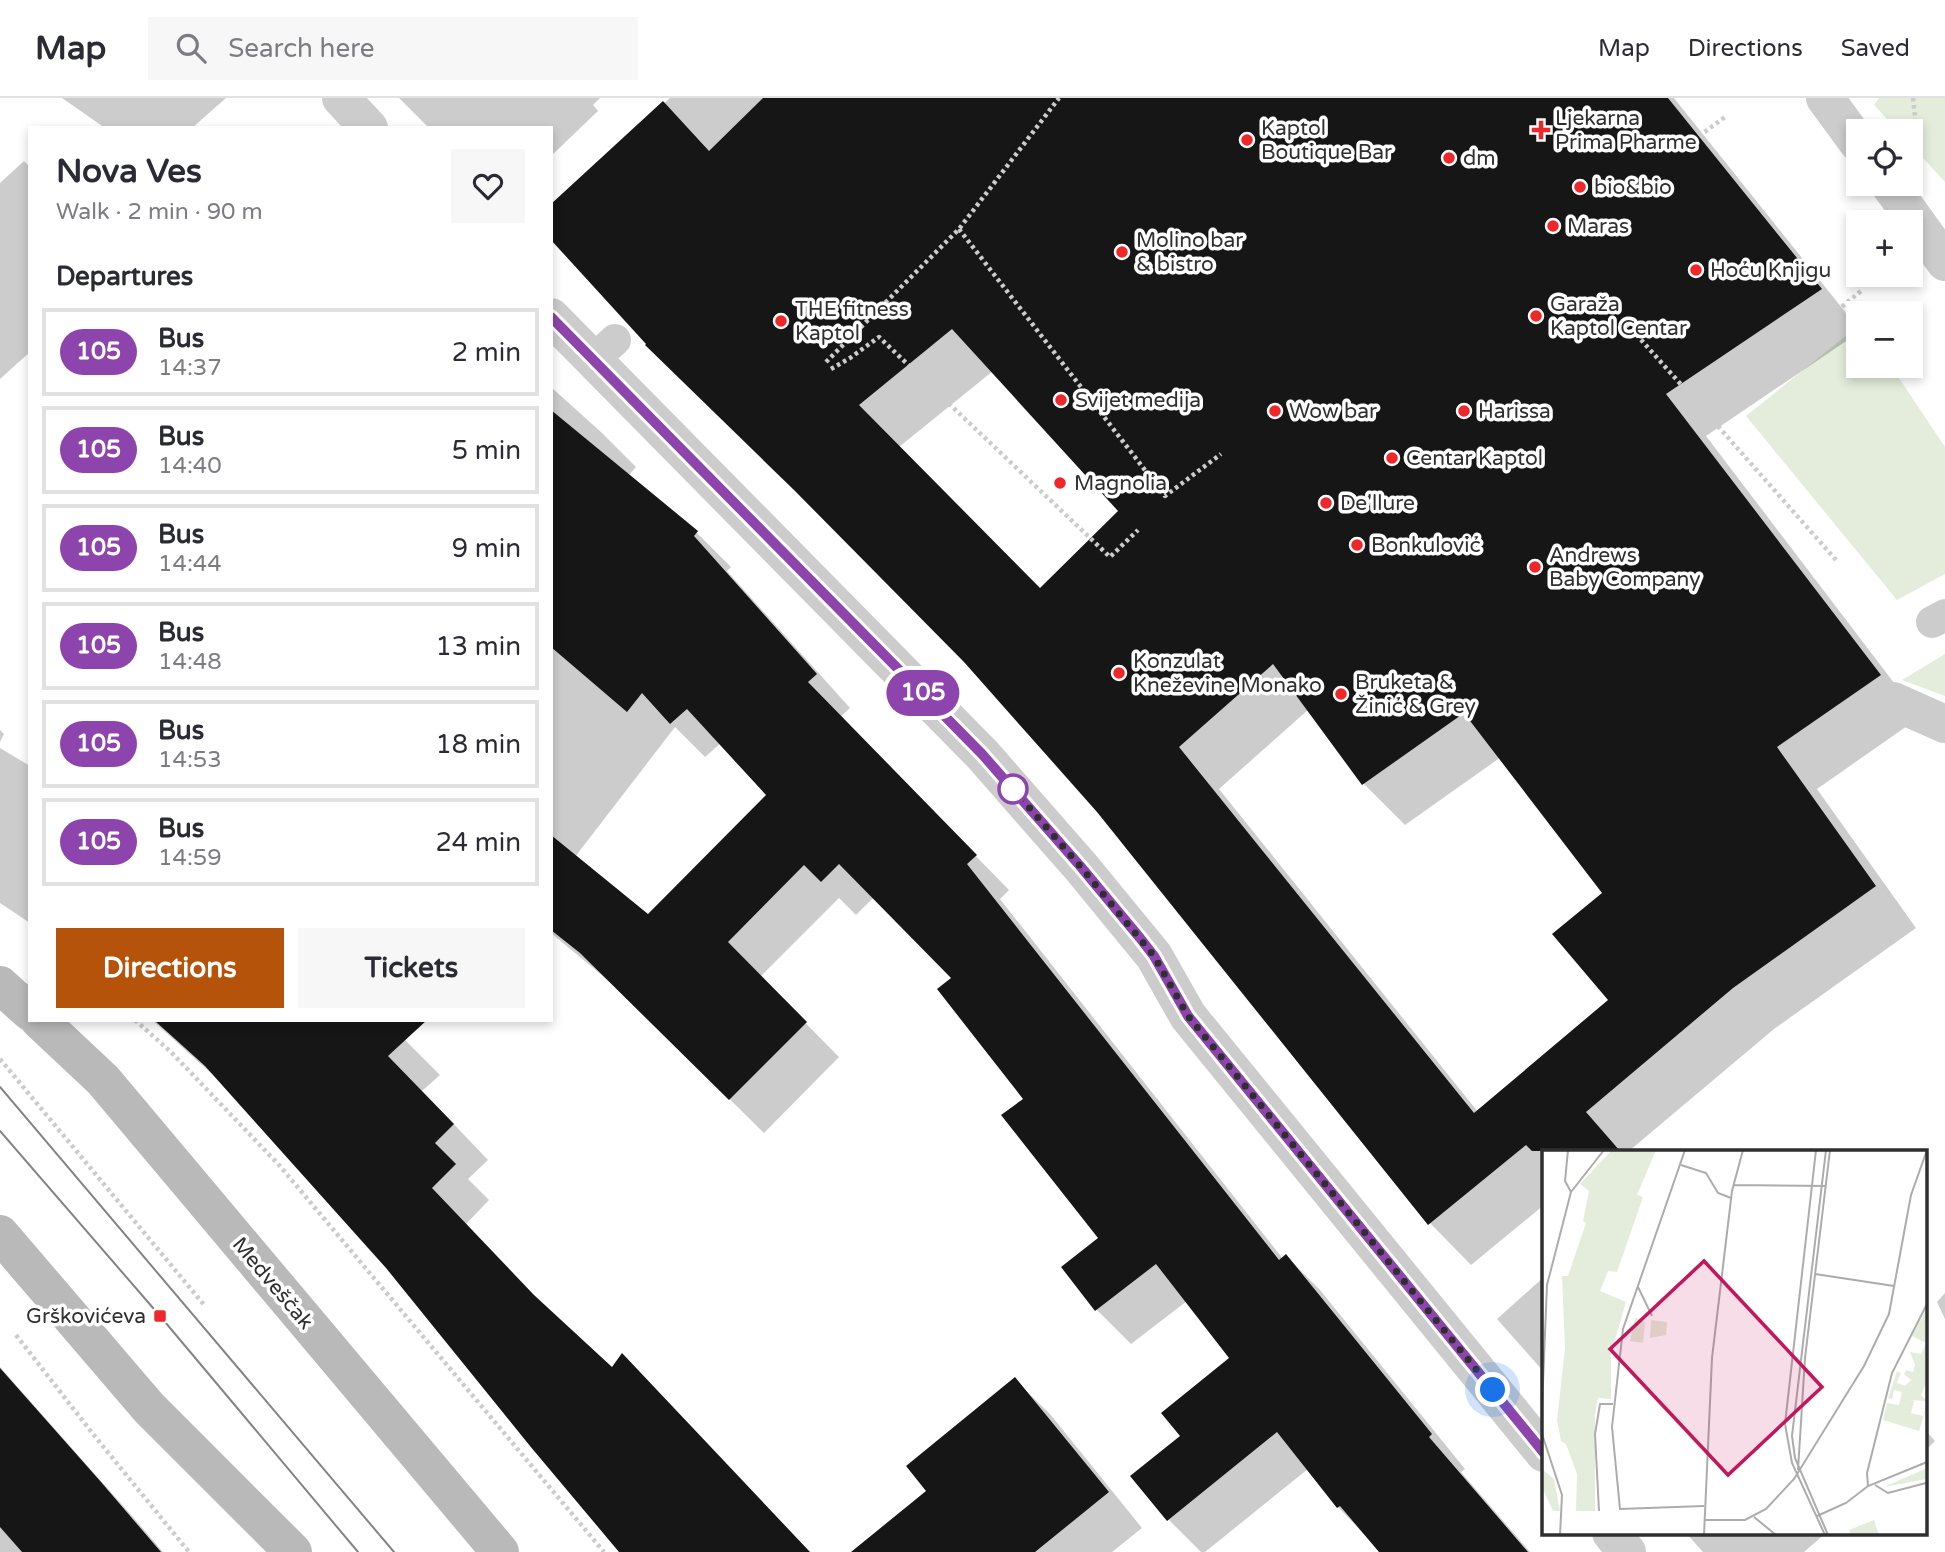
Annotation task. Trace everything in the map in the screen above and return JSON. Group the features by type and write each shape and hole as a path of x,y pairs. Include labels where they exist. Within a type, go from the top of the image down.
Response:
{"main road":[{"path":"0,985 28,1010"},
{"name":"Medveščak","path":"42,1022 103,1080 500,1552"},
{"path":"0,1234 149,1408 293,1552"}],"street":[{"path":"341,98 367,126"},
{"path":"1825,98 1846,127"},
{"path":"1898,196 1945,262"},
{"path":"553,318 604,350 964,736 1081,867 1154,956 1188,1016 1542,1451"},
{"path":"1893,701 1945,724"},
{"path":"1612,1534 1627,1552"}],"path":[{"path":"826,362 959,229 1059,98"},
{"path":"1913,98 1916,119"},
{"path":"1699,136 1725,117"},
{"path":"959,229 1165,496 1222,454"},
{"path":"1709,416 1861,291"},
{"path":"1627,324 1836,560"},
{"path":"831,369 879,337 1110,557 1138,530"},
{"path":"137,1022 171,1052 279,1164 604,1552"},
{"path":"0,1059 205,1306"},
{"path":"8,1326 189,1552"}],"green space":[{"path":"1879,98 1945,98 1945,182 1923,158 1923,119 1887,119 1874,105"},
{"path":"1846,336 1846,378 1899,378 1945,447 1945,574 1897,600 1746,416"},
{"path":"1945,654 1945,696 1902,680"}],"building":[{"name":"Centar Kaptol","path":"763,98 1668,98 1822,289 1666,394 1881,675 1777,747 1876,886 1733,988 1586,1112 1619,1150 1532,1151 1526,1145 1428,1225 1097,812 964,662 795,491 645,345 553,242 553,202 663,101 709,151","holes":["952,329 1118,511 1040,588 859,405","1273,664 1362,785 1464,713 1602,893 1552,934 1608,1000 1474,1113 1179,747"]},
{"path":"553,412 698,531 694,536 817,674 808,682 977,855 967,864 1279,1260 1286,1254 1432,1434 1429,1437 1528,1552 1379,1552 1340,1506 1337,1508 1277,1432 1167,1521 1130,1476 1180,1436 1161,1413 1229,1358 1156,1264 1095,1311 1061,1267 1098,1238 1001,1115 1023,1099 937,989 951,978 839,864 821,882 804,865 728,942 807,1022 729,1100 580,953 553,932 553,837 648,914 766,795 687,709 670,724 642,693 627,712 553,649"},
{"path":"156,1022 425,1022 388,1056 454,1124 435,1143 456,1164 432,1188 534,1295 612,1367 622,1353 810,1552 619,1552 386,1268 205,1066"},
{"path":"0,1368 161,1552 22,1552 0,1527"},
{"path":"1015,1377 1109,1492 1035,1552 851,1552 926,1491 906,1466"}],"tram line":[{"path":"0,1087 394,1552"},
{"path":"0,1131 358,1552"}],"bus line":[{"name":"105","path":"553,319 982,754 1081,867 1154,956 1188,1016 1542,1451"}],"place":[{"name":"Ljekarna Prima Pharme","path":"1541,130"},
{"name":"Kaptol Boutique Bar","path":"1247,140"},
{"name":"dm","path":"1449,158"},
{"name":"bio&bio","path":"1580,187"},
{"name":"Maras","path":"1553,226"},
{"name":"Molino bar & bistro","path":"1122,252"},
{"name":"Hoću Knjigu","path":"1696,270"},
{"name":"Garaža Kaptol Centar","path":"1536,316"},
{"name":"THE fitness Kaptol","path":"781,321"},
{"name":"Svijet medija","path":"1061,400"},
{"name":"Wow bar","path":"1275,411"},
{"name":"Harissa","path":"1464,411"},
{"name":"Centar Kaptol","path":"1392,458"},
{"name":"Magnolia","path":"1060,483"},
{"name":"De'llure","path":"1326,503"},
{"name":"Bonkulović","path":"1357,545"},
{"name":"Andrews Baby Company","path":"1535,567"},
{"name":"Konzulat Kneževine Monako","path":"1119,673"},
{"name":"Bruketa & Žinić & Grey","path":"1341,694"},
{"name":"Grškovićeva","path":"160,1316"}],"route":[{"path":"1013,789 1154,956 1188,1016 1493,1390"}]}
